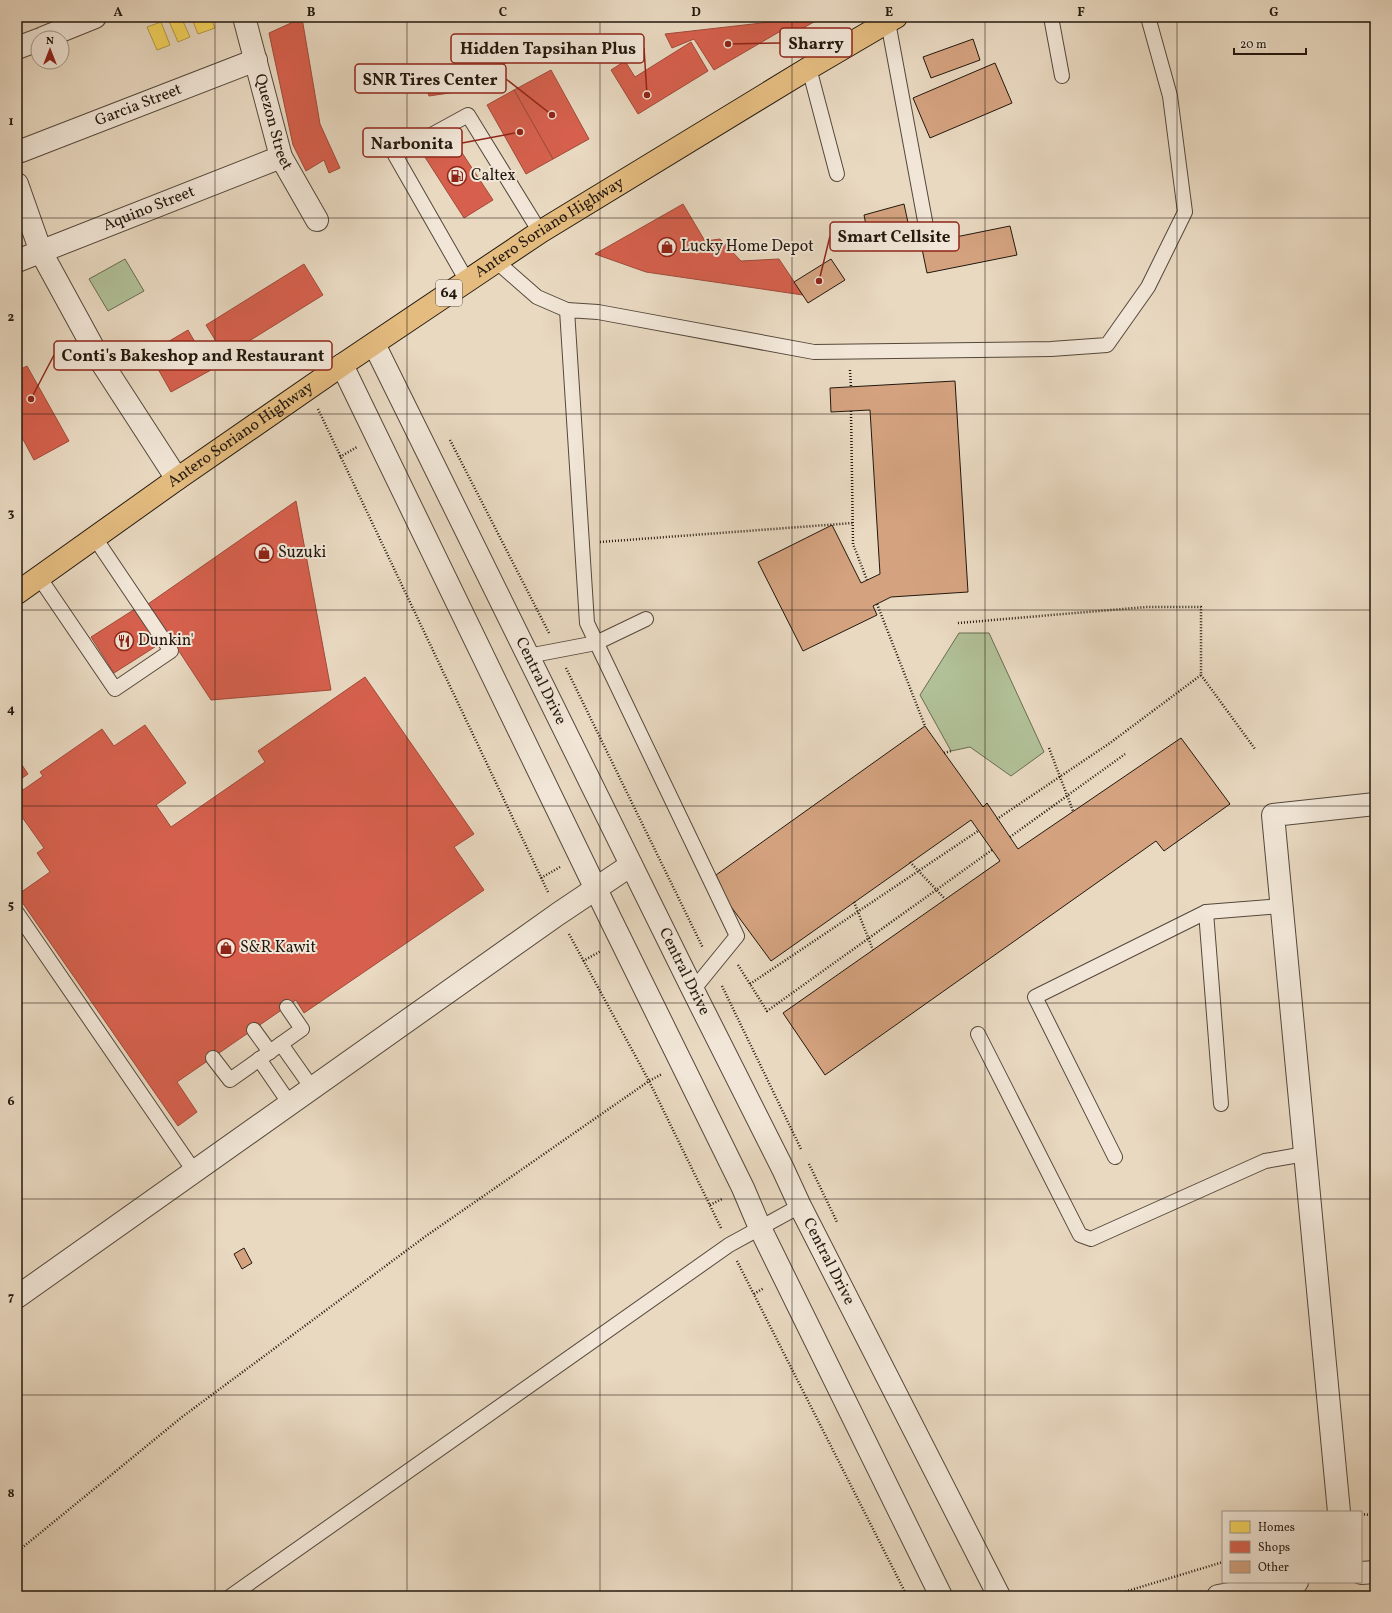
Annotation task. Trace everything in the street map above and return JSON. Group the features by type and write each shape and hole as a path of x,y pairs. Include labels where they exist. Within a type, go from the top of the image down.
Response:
{"main road":[{"name":"Antero Soriano Highway","path":"17,593 177,479 342,365 540,232 892,19"}],"street":[{"path":"62,30 95,17"},
{"name":"Quezon Street","path":"244,17 281,157 316,220"},
{"path":"17,48 30,43"},
{"name":"Garcia Street","path":"18,155 256,60"},
{"name":"Aquino Street","path":"17,261 281,157"},
{"path":"17,184 41,252 100,360 177,479"},
{"name":"Central Drive","path":"374,344 800,1206 999,1596"},
{"path":"342,365 743,1188 760,1228 941,1596"},
{"path":"1339,1511 1273,815 1375,804"},
{"path":"17,1297 558,914 631,865"},
{"path":"1362,1573 1375,1572"},
{"path":"1218,1596 1291,1583"}],"lane":[{"path":"1051,17 1062,76"},
{"path":"497,262 537,297 567,310 598,312 814,352 1051,349 1107,345 1148,287 1186,212 1170,96 1148,17"},
{"path":"892,19 928,237"},
{"path":"809,68 837,174"},
{"path":"467,281 395,156 468,115 540,232"},
{"path":"567,310 587,623 736,936 693,990"},
{"path":"39,577 114,689 171,651 95,538"},
{"path":"528,656 596,643 646,619"},
{"path":"1115,1157 1035,997 1206,912 1282,906"},
{"path":"1206,912 1221,1104"},
{"path":"17,913 194,1171"},
{"path":"213,1058 230,1080 302,1029 287,1007"},
{"path":"254,1030 270,1052 312,1088"},
{"path":"978,1034 1080,1235 1091,1239 1265,1161 1305,1154"},
{"path":"270,1052 290,1104"},
{"path":"231,1596 729,1245 800,1206"}],"path":[{"path":"308,389 558,914 649,1081 729,1245 907,1596"},
{"path":"851,411 853,544 867,580"},
{"path":"581,544 853,523"},
{"path":"877,604 925,726"},
{"path":"958,623 1146,606 1201,607 1202,675 1255,749"},
{"path":"997,819 1110,743 1202,675"},
{"path":"1049,748 1073,811"},
{"path":"944,753 951,751"},
{"path":"1010,837 1125,754"},
{"path":"750,984 978,831"},
{"path":"727,948 767,1011 992,850"},
{"path":"910,862 945,899"},
{"path":"854,902 872,950"},
{"path":"17,1552 182,1417 426,1236 649,1081 682,1063"},
{"path":"1362,1514 1375,1517"},
{"path":"1111,1596 1222,1562"}],"green space":[{"path":"125,259 144,291 108,311 89,279"},
{"path":"959,633 989,633 1044,752 1011,776 970,747 951,751 920,695"}],"building: Homes":[{"path":"172,17 181,17 190,37 178,42 168,19"},
{"path":"191,17 210,17 215,28 198,34"},
{"path":"161,22 170,45 157,50 147,27"}],"building: Shops":[{"path":"793,17 821,18 789,36 779,32 714,70 694,39 672,48 665,34 788,20"},
{"path":"302,18 320,124 340,168 329,173 324,160 306,171 293,145 269,33"},
{"path":"691,42 708,71 638,114 611,70 625,61 635,77"},
{"path":"506,63 476,89 429,96 423,73"},
{"path":"551,70 589,139 553,159 514,90"},
{"path":"514,90 553,159 526,174 487,105"},
{"name":"Caltex","path":"449,133 493,200 464,218 421,151"},
{"name":"Lucky Home Depot","path":"683,204 705,241 720,239 741,261 779,259 803,295 646,272 595,254"},
{"path":"304,264 323,295 225,356 206,325"},
{"path":"188,330 211,370 171,392 149,353"},
{"path":"27,366 69,441 34,460 17,428 17,371"},
{"name":"Suzuki","path":"296,501 331,690 211,700 148,604"},
{"name":"Dunkin'","path":"135,609 158,645 114,673 91,637"},
{"name":"S&R Kawit","path":"365,677 474,834 454,847 484,890 304,1013 296,1000 177,1082 197,1112 178,1126 17,895 50,872 37,853 44,848 17,810 17,769 22,765 28,774 18,781 23,790 43,776 40,772 102,729 114,746 145,725 186,783 156,805 171,827 265,762 258,751"}],"building: Other":[{"path":"973,39 980,60 931,78 923,57"},
{"path":"995,63 1012,103 930,138 913,98"},
{"path":"904,204 913,246 870,245 864,215"},
{"path":"1010,226 1017,255 927,273 921,244"},
{"path":"831,259 845,280 808,303 794,282"},
{"path":"955,381 968,592 891,597 873,606 877,615 803,651 758,562 832,525 861,583 880,574 870,410 831,412 830,388"},
{"path":"925,726 983,807 987,803 1018,849 1181,738 1230,804 1164,851 1156,841 825,1075 783,1013 1000,861 971,820 771,961 729,904 716,875"},
{"path":"244,1248 252,1263 242,1269 234,1254"}],"place":[{"name":"Sharry","path":"728,44"},
{"name":"Hidden Tapsihan Plus","path":"647,95"},
{"name":"SNR Tires Center","path":"552,115"},
{"name":"Narbonita","path":"520,132"},
{"name":"Caltex","path":"457,176"},
{"name":"Lucky Home Depot","path":"667,247"},
{"name":"Smart Cellsite","path":"819,281"},
{"name":"Conti's Bakeshop and Restaurant","path":"31,399"},
{"name":"Suzuki","path":"264,553"},
{"name":"Dunkin'","path":"124,641"},
{"name":"S&R Kawit","path":"226,948"}]}
